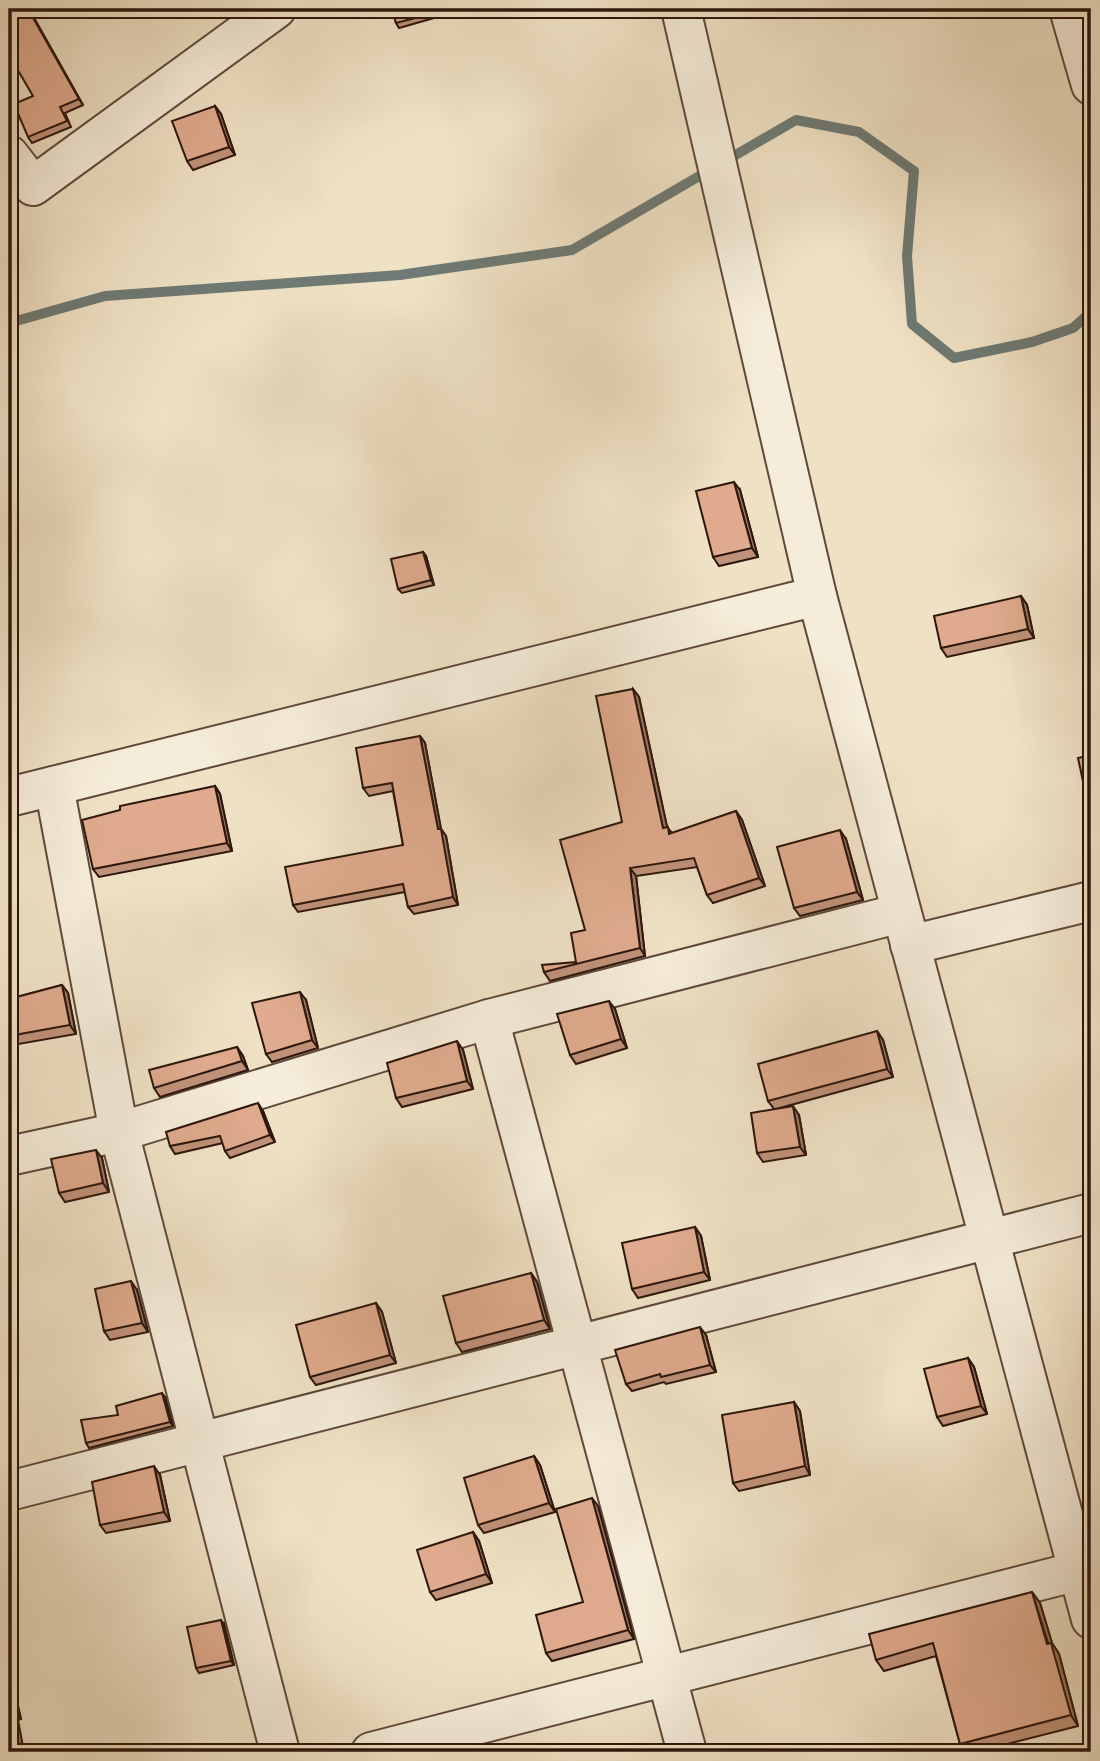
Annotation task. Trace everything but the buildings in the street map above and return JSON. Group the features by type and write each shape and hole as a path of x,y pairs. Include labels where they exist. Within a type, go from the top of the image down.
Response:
{"street":[{"path":"9,155 33,186 276,9"},
{"path":"681,9 817,596 1091,1619"},
{"path":"1069,9 1091,85"},
{"path":"9,797 817,596"},
{"path":"54,786 119,1132 280,1752"},
{"path":"9,1156 119,1132 489,1020 906,929 1091,901"},
{"path":"489,1020 687,1752"},
{"path":"9,1491 1091,1213"},
{"path":"371,1752 1078,1572"}],"waterway":[{"path":"9,323 105,296 400,275 572,250 796,120 859,132 914,171 907,256 912,324 954,358 1032,342 1073,328 1091,312"}]}
